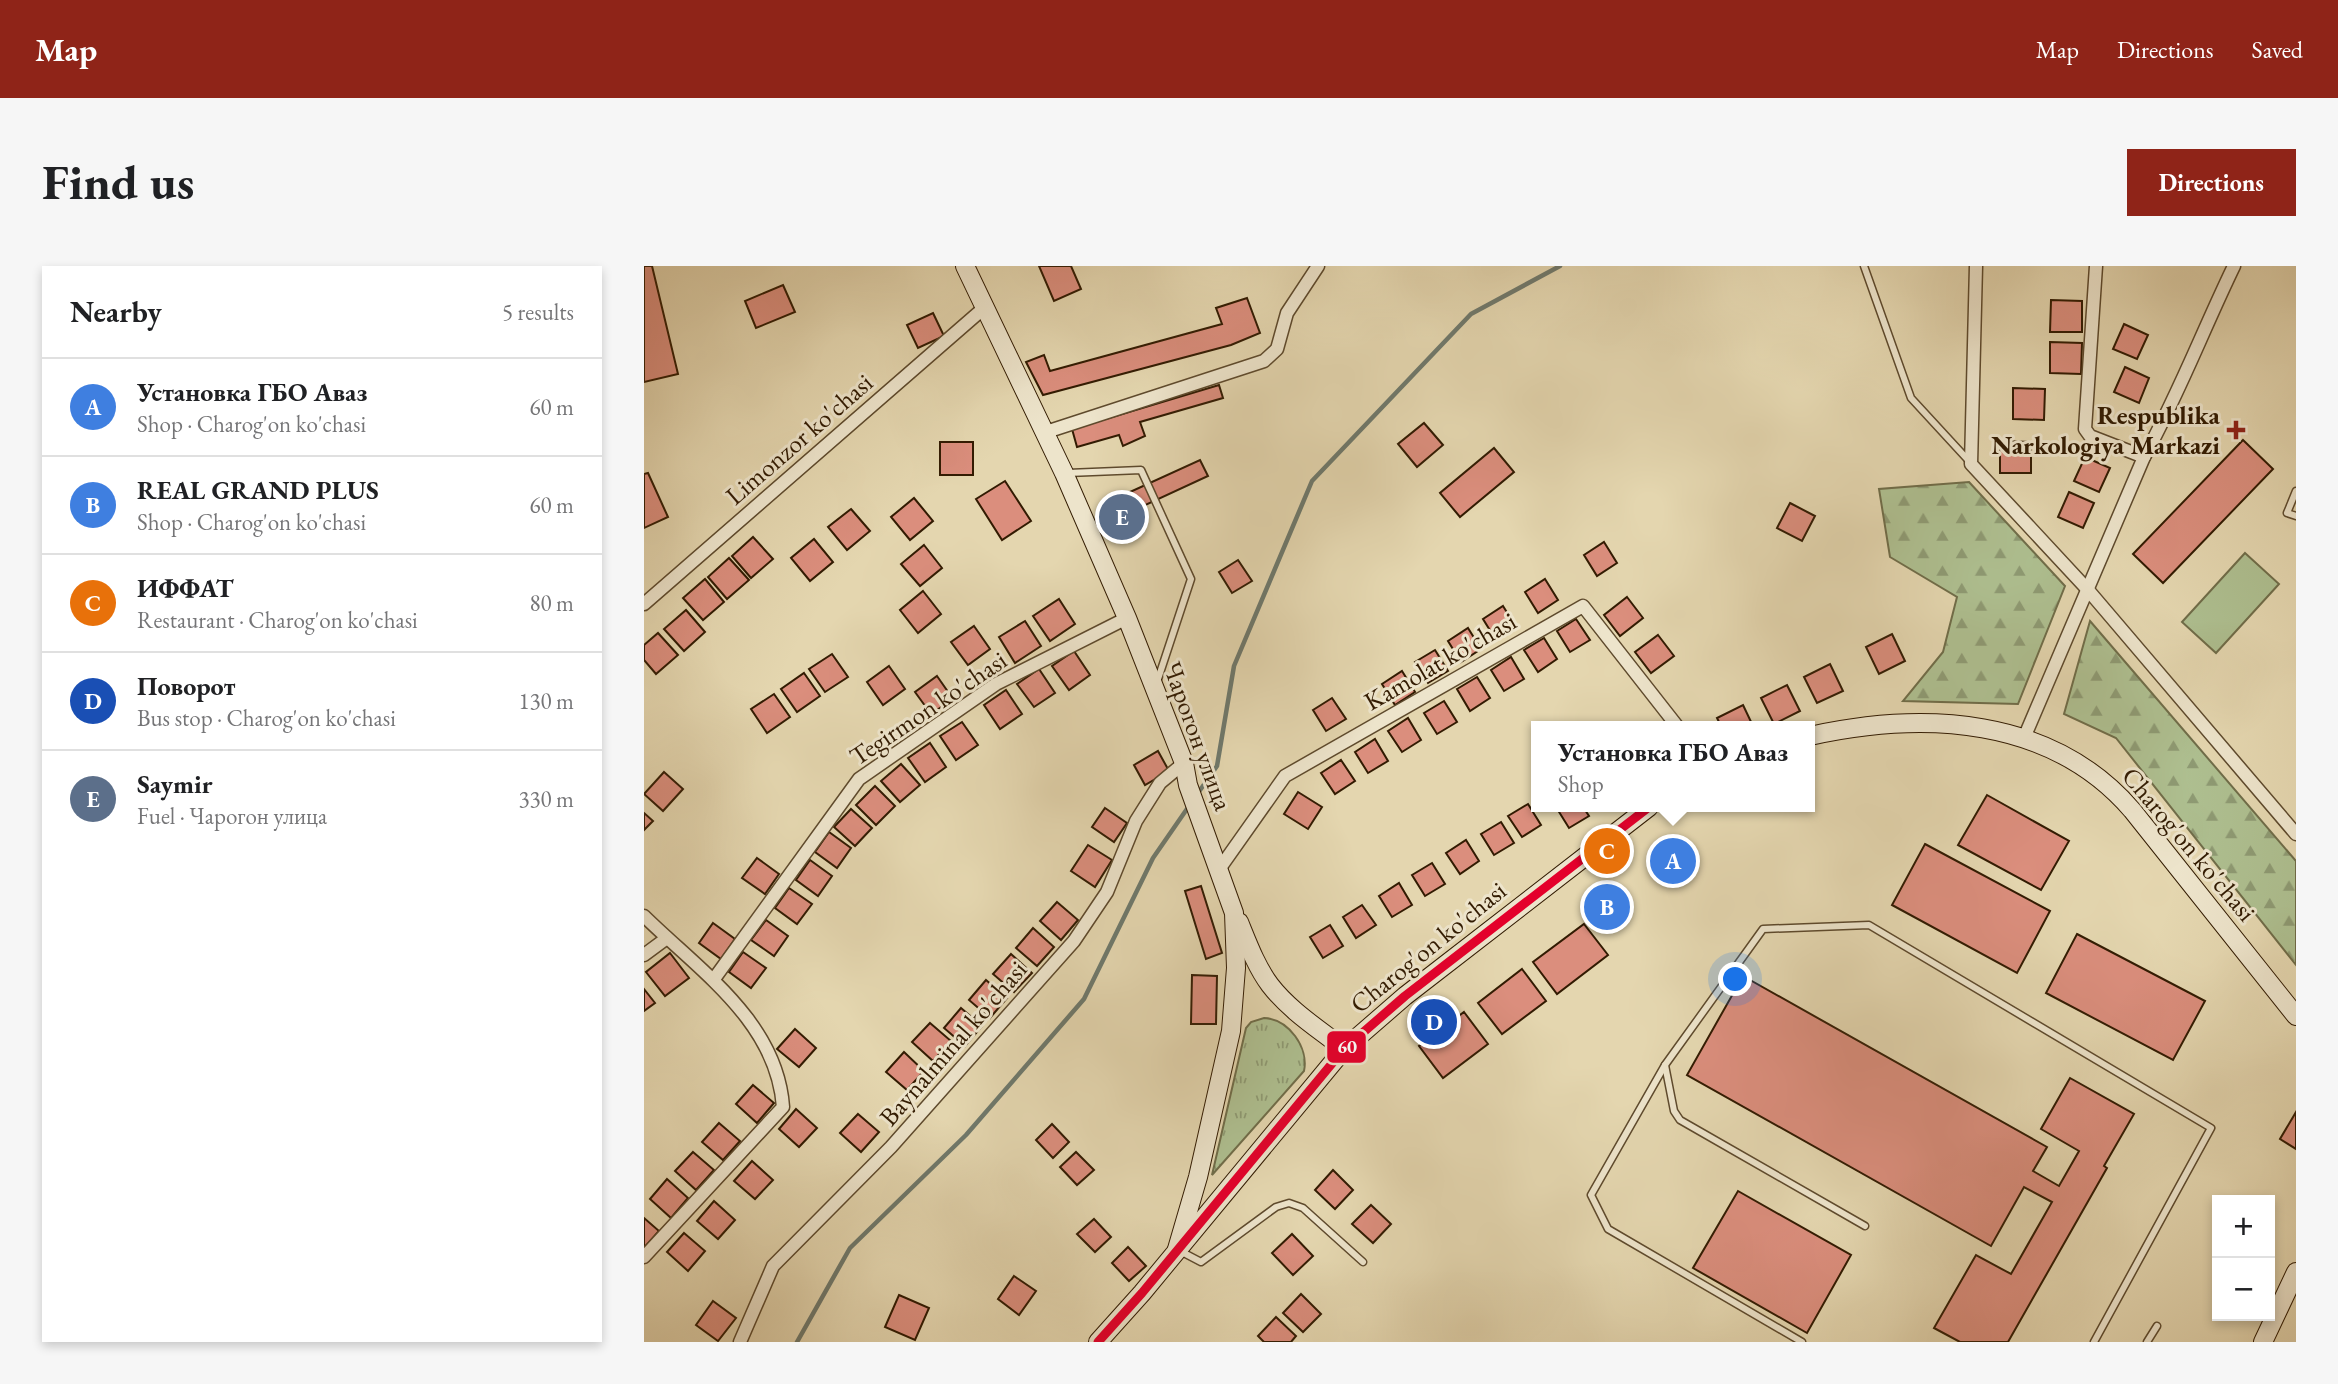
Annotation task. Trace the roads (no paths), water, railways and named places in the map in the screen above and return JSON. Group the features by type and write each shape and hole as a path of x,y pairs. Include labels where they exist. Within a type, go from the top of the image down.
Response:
{"main road":[{"name":"Чарогон улица","path":"965,266 1064,473 1128,618 1184,763 1188,785 1234,912 1236,968 1231,1031 1198,1177 1177,1249"},
{"name":"Charog'on ko'chasi","path":"1815,735 1856,728 1941,724 1983,728 2024,738 2069,757 2108,784 2132,810 2296,1016"},
{"name":"Charog'on ko'chasi","path":"1098,1342 1344,1049 1405,996 1643,812"},
{"path":"1234,912 1257,964 1270,985 1288,1005 1344,1049"},
{"path":"2263,1342 2296,1272"}],"street":[{"path":"1043,433 1264,361 1277,349 1287,313 1318,266"},
{"path":"1976,266 1972,464 2088,590 2296,834"},
{"path":"2096,266 2085,429 2090,436 2144,457"},
{"path":"2024,738 2144,457 2167,416 2234,266"},
{"name":"Limonzor ko'chasi","path":"644,604 984,308"},
{"name":"Kamolat ko'chasi","path":"1220,868 1285,776 1583,606 1673,721"},
{"name":"Tegirmon ko'chasi","path":"714,979 859,779 996,684 1128,618"},
{"name":"Baynalminal ko'chasi","path":"740,1342 773,1266 891,1147 1074,941 1107,892 1136,821 1160,783 1184,763"},
{"path":"644,916 714,979 766,1045 782,1091 783,1107 644,1257"},
{"path":"644,955 667,938"}],"lane":[{"path":"1864,266 1911,398 1972,464"},
{"path":"1064,473 1141,470 1191,579 1154,690"},
{"path":"2296,491 2287,513 2296,516"},
{"path":"1802,1342 1608,1229 1591,1195 1665,1065 1763,929 1869,925 2211,1128 2094,1342"},
{"path":"1665,1065 1674,1111 1680,1120 1865,1226"},
{"path":"1177,1249 1201,1262 1276,1207 1289,1203 1303,1209 1363,1262"},
{"path":"2147,1342 2157,1326"}],"waterway":[{"path":"1198,793 1217,766 1234,666 1312,481 1471,314 1560,266"},
{"path":"797,1342 850,1248 966,1135 1084,999 1153,858 1189,806"}],"place":[{"name":"Respublika Narkologiya Markazi","path":"2236,430"},
{"name":"Saymir","path":"1122,517"},
{"name":"ИФФАТ","path":"1607,851"},
{"name":"Установка ГБО Аваз","path":"1673,861"},
{"name":"REAL GRAND PLUS","path":"1607,907"},
{"name":"Поворот","path":"1434,1022"}]}
